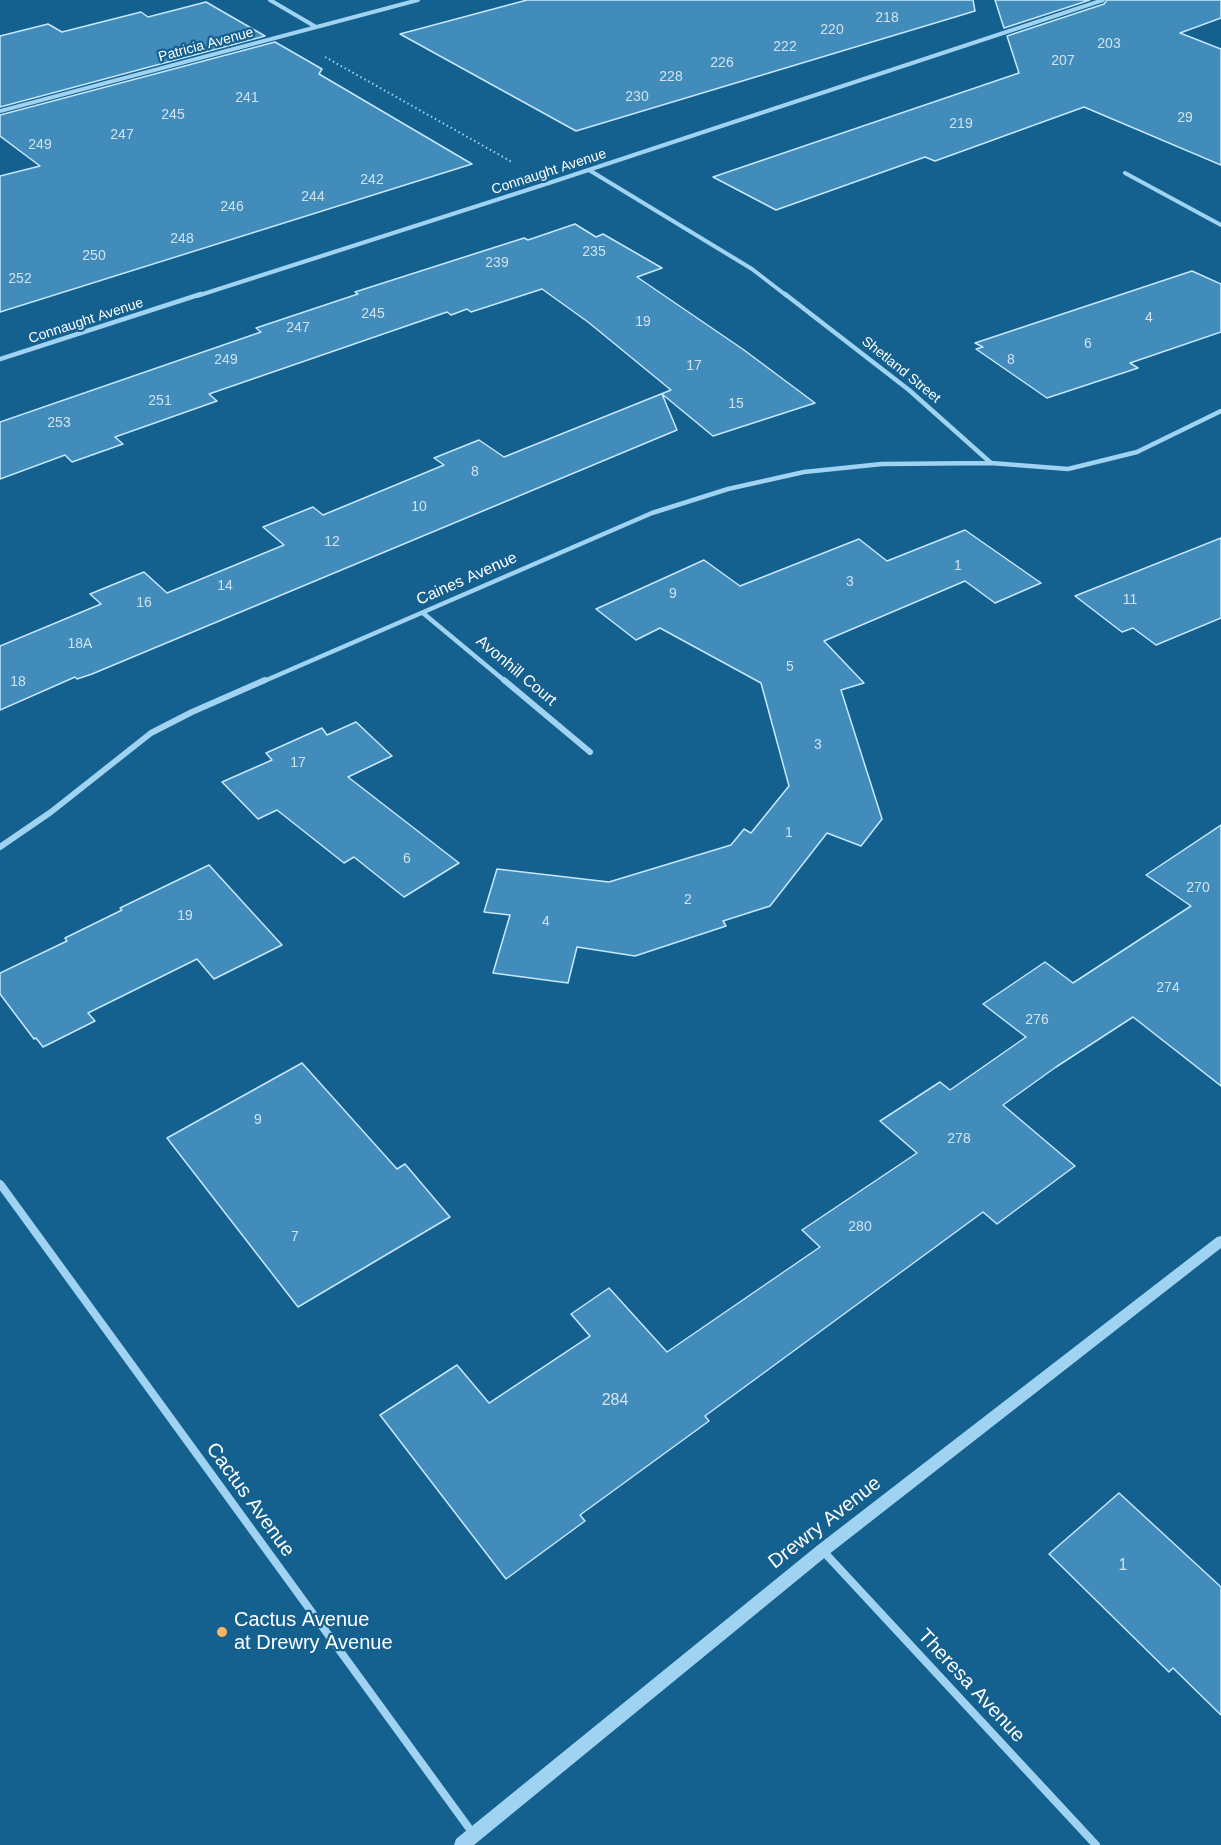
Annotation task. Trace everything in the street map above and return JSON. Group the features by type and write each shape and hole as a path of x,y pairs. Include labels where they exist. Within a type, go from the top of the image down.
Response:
{"street":[{"path":"270,0 316,27"},
{"name":"Patricia Avenue","path":"0,111 418,0"},
{"name":"Connaught Avenue","path":"0,359 589,170 1103,0"},
{"name":"Shetland Street","path":"589,170 752,269 909,390 991,463"},
{"path":"1125,173 1221,225"},
{"path":"991,463 1068,469 1137,452 1221,411"},
{"name":"Caines Avenue","path":"0,847 51,812 119,756 151,734 192,712 652,513 728,489 804,472 871,465 991,463"},
{"name":"Avonhill Court","path":"423,613 590,752"},
{"name":"Cactus Avenue","path":"0,1183 468,1840"},
{"name":"Drewry Avenue","path":"468,1840 823,1550 1221,1241"},
{"name":"Theresa Avenue","path":"823,1550 1096,1845"}],"path":[{"path":"316,52 549,183"}],"building":[{"path":"527,0 973,0 975,11 576,131 400,34"},
{"path":"995,0 1090,0 1004,28"},
{"path":"1107,0 1221,0 1221,18 1180,33 1221,49 1221,165 1084,107 935,161 925,157 776,210 713,177 1019,73 1007,36 1104,4"},
{"path":"206,2 265,36 0,107 0,36 48,24 62,32 141,12 148,17"},
{"path":"275,42 322,69 319,74 472,164 0,312 0,176 40,166 0,136 0,115"},
{"path":"575,224 596,237 603,234 662,268 637,277 744,350 815,403 713,436 662,394 677,430 92,674 77,679 75,677 0,710 0,646 101,604 90,594 144,572 167,593 284,545 263,527 313,507 323,515 444,465 434,458 479,440 504,457 671,390 588,322 542,289 471,312 467,309 451,315 447,312 209,394 217,401 115,437 123,444 72,462 65,455 0,479 0,422 261,332 256,328 358,294 355,292"},
{"path":"1192,271 1221,284 1221,332 1130,363 1138,368 1047,398 976,349 983,347 975,343"},
{"path":"965,530 1041,583 995,603 965,581 824,641 864,683 841,690 882,819 861,846 827,833 770,906 723,921 726,926 635,956 577,947 568,983 493,973 510,915 484,912 497,869 609,882 731,845 744,829 751,833 789,786 761,683 660,628 636,640 596,609 704,560 740,586 859,539 887,561"},
{"path":"1221,538 1221,618 1156,645 1133,628 1122,632 1075,596"},
{"path":"356,722 392,756 348,777 459,863 404,897 354,857 344,863 277,810 258,819 222,782 272,760 266,753 322,728 327,735"},
{"path":"1221,825 1221,1086 1133,1017 1056,1067 1003,1105 1075,1166 997,1224 983,1212 705,1416 709,1421 580,1515 585,1521 506,1579 380,1415 457,1365 489,1403 590,1336 571,1314 609,1288 667,1352 820,1247 802,1230 917,1153 880,1121 940,1082 950,1090 1026,1037 983,1004 1045,962 1073,983 1191,906 1146,875"},
{"path":"209,865 282,945 214,979 197,959 88,1013 95,1021 43,1047 36,1038 34,1039 0,994 0,973 67,941 65,938 122,910 120,908"},
{"path":"302,1063 397,1169 405,1164 450,1217 298,1307 167,1138"},
{"path":"1119,1493 1221,1587 1221,1715 1173,1668 1169,1672 1049,1554"}],"place":[{"name":"Cactus Avenue at Drewry Avenue","path":"222,1632"}]}
